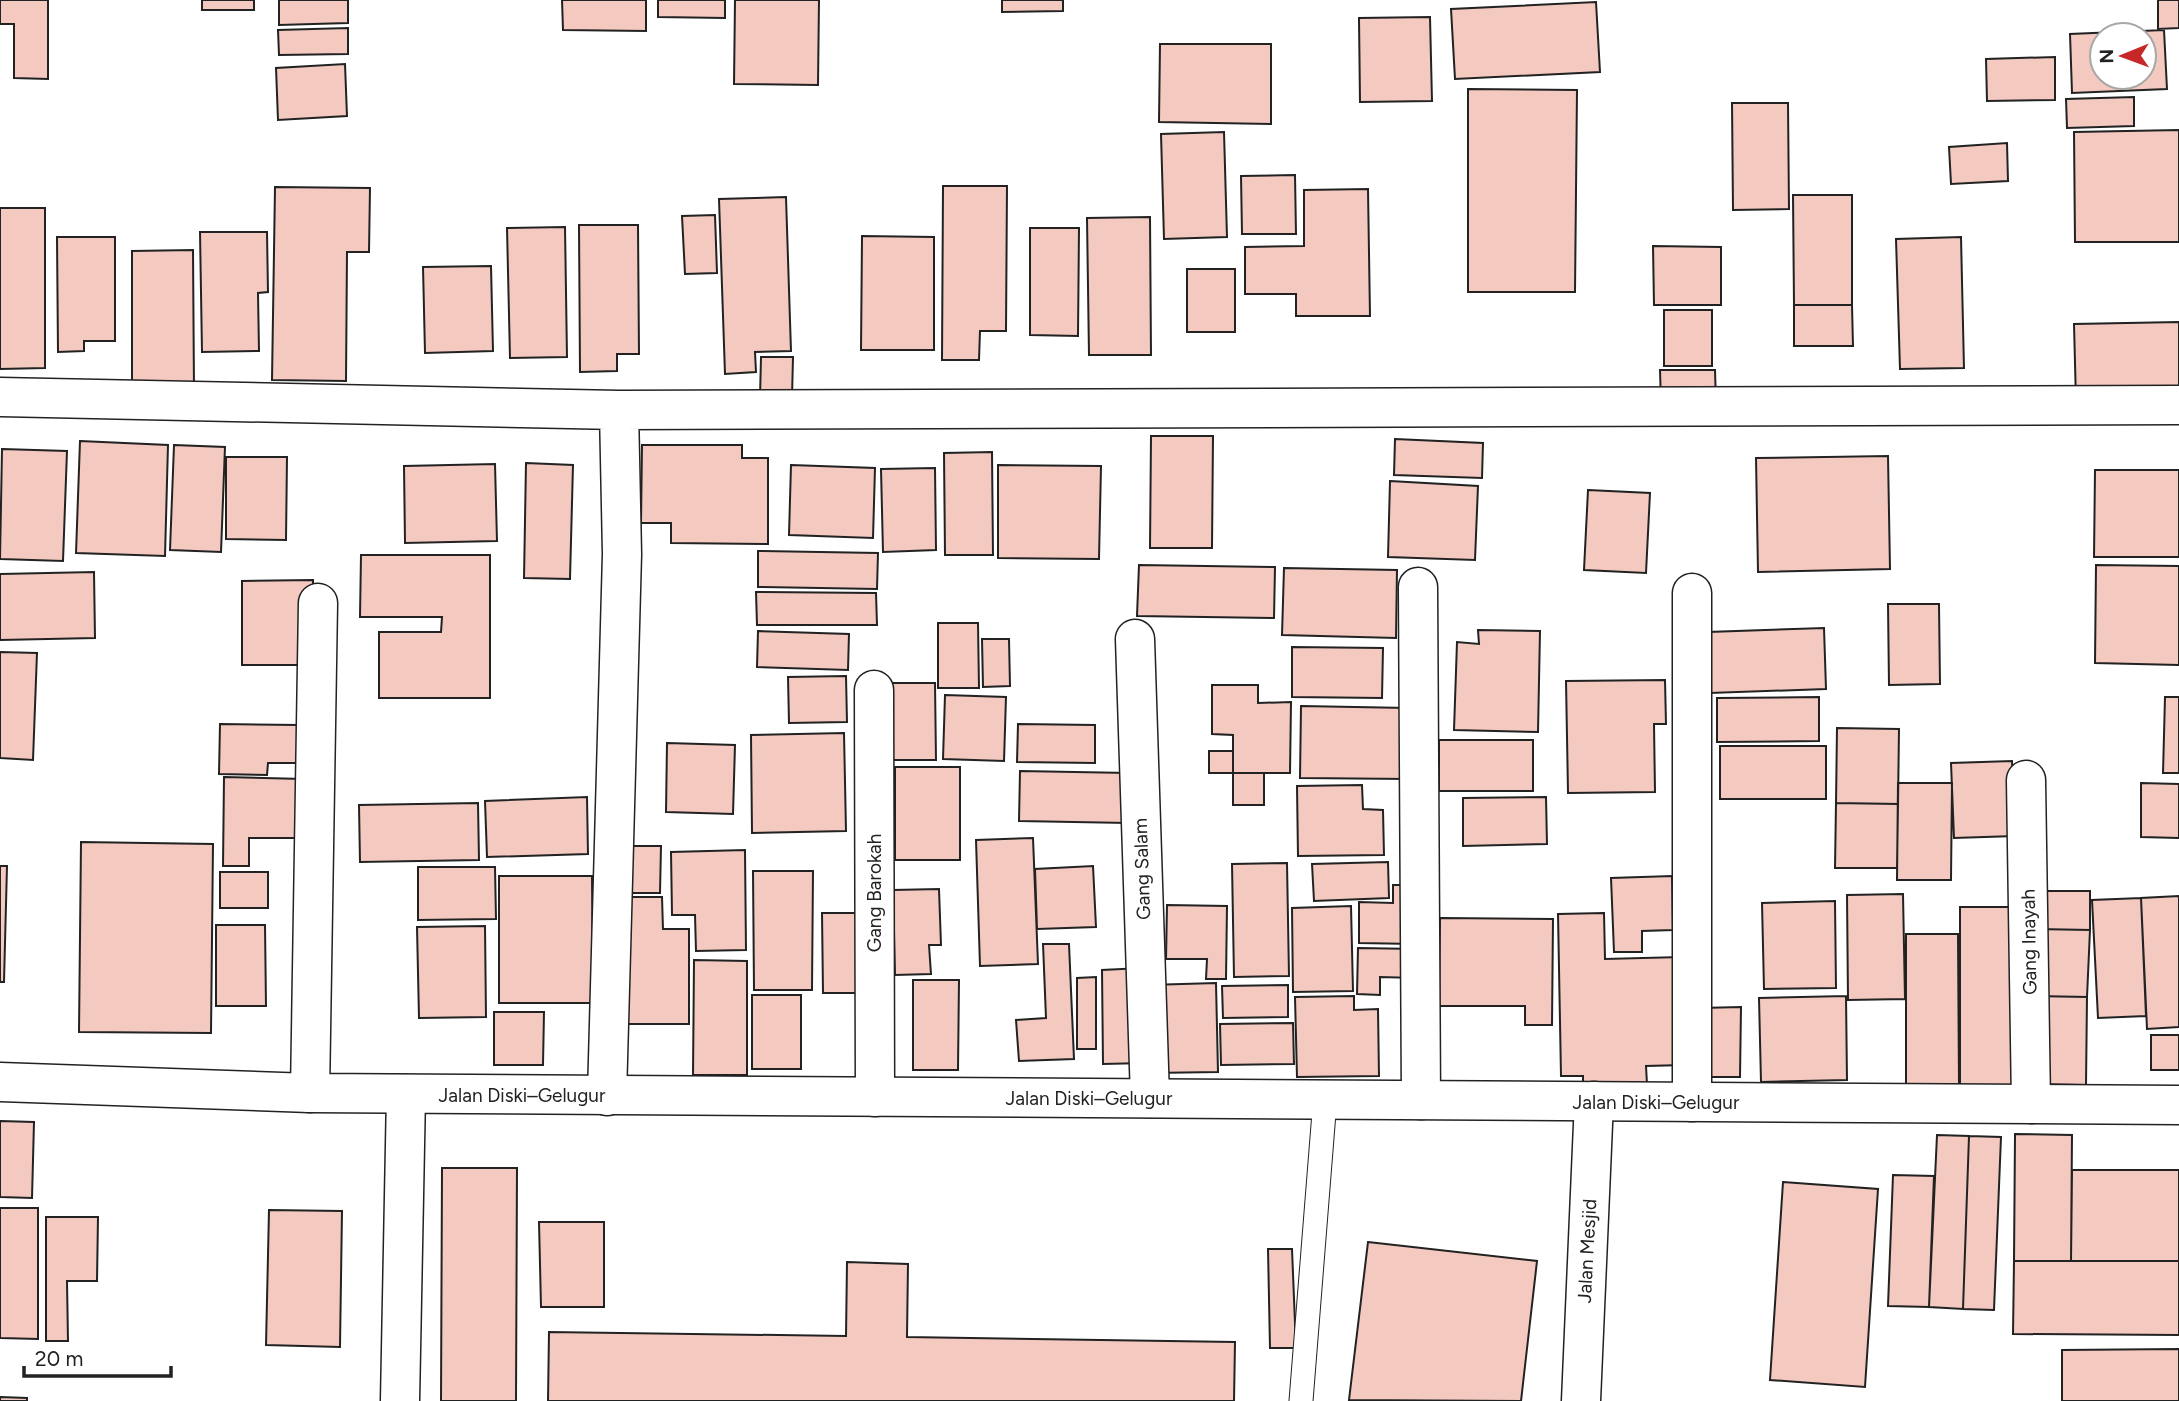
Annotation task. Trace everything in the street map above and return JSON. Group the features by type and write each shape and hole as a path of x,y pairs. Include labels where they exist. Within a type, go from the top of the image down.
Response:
{"street":[{"path":"0,397 619,410 2179,405"},
{"path":"607,1096 622,554 619,410"},
{"path":"1418,587 1421,1100"},
{"path":"1692,593 1692,1102"},
{"path":"310,1093 318,603"},
{"name":"Gang Salam","path":"1135,639 1150,1098"},
{"name":"Gang Barokah","path":"874,690 875,1097"},
{"name":"Gang Inayah","path":"2026,780 2031,1104"},
{"name":"Jalan Diski–Gelugur","path":"0,1082 310,1093 2179,1105"},
{"path":"400,1401 406,1094"},
{"name":"Jalan Mesjid","path":"1581,1401 1594,1101"}],"lane":[{"path":"1301,1401 1325,1100"}],"building":[{"path":"0,0 48,0 48,79 14,78 14,24 0,24"},
{"path":"202,0 254,0 254,10 202,10"},
{"path":"279,0 348,0 348,23 279,25"},
{"path":"562,0 646,0 646,31 563,30"},
{"path":"658,0 725,0 725,18 658,17"},
{"path":"735,0 819,0 818,85 734,84"},
{"path":"1002,0 1063,0 1063,11 1002,12"},
{"path":"2158,0 2179,0 2179,28 2158,29"},
{"path":"1596,2 1600,72 1455,79 1451,9"},
{"path":"1430,17 1432,101 1360,102 1359,18"},
{"path":"348,28 348,54 279,55 278,30"},
{"path":"2158,30 2164,30 2167,89 2158,89"},
{"path":"2088,33 2088,91 2120,91 2072,93 2070,34"},
{"path":"1160,44 1271,44 1271,124 1159,122"},
{"path":"2055,57 2055,100 1987,101 1986,59"},
{"path":"345,64 347,116 278,120 276,68"},
{"path":"1468,89 1577,90 1575,292 1468,292"},
{"path":"2134,97 2134,126 2067,128 2066,99"},
{"path":"1732,103 1788,103 1789,209 1733,210"},
{"path":"2179,130 2179,242 2075,242 2074,132"},
{"path":"1224,132 1227,237 1164,239 1161,134"},
{"path":"2007,143 2008,181 1951,184 1949,147"},
{"path":"1295,175 1296,234 1242,234 1241,176"},
{"path":"943,186 1007,186 1006,331 980,331 979,360 942,360"},
{"path":"275,187 370,188 369,252 347,252 346,381 272,380"},
{"path":"1368,189 1370,316 1296,316 1296,294 1245,294 1245,247 1304,246 1304,190"},
{"path":"1793,195 1852,195 1852,305 1794,305"},
{"path":"786,197 791,351 755,352 756,372 725,374 719,199"},
{"path":"0,208 45,208 45,368 0,369"},
{"path":"715,215 717,273 685,274 682,216"},
{"path":"1150,217 1151,355 1089,355 1087,218"},
{"path":"579,225 638,225 639,354 617,354 617,371 580,372"},
{"path":"565,227 567,357 510,358 507,228"},
{"path":"1030,228 1079,228 1078,336 1030,335"},
{"path":"200,232 267,232 268,292 258,293 259,351 202,352"},
{"path":"862,236 934,237 934,350 861,350"},
{"path":"57,237 115,237 115,341 84,341 84,351 58,352"},
{"path":"1961,237 1964,368 1900,369 1896,239"},
{"path":"1653,246 1721,247 1721,305 1654,305"},
{"path":"193,250 194,389 132,389 132,251"},
{"path":"491,266 493,351 425,353 423,267"},
{"path":"1187,269 1235,269 1235,332 1187,332"},
{"path":"1794,305 1852,305 1853,346 1794,346"},
{"path":"1664,310 1712,310 1712,366 1664,366"},
{"path":"2179,322 2179,400 2076,402 2074,324"},
{"path":"761,357 793,357 792,398 760,398"},
{"path":"1660,370 1715,370 1716,402 1661,403"},
{"path":"1151,436 1213,436 1212,548 1150,548"},
{"path":"1395,439 1483,443 1482,478 1394,475"},
{"path":"80,441 168,445 165,556 76,553"},
{"path":"174,445 225,447 221,552 170,550"},
{"path":"642,445 742,445 742,458 768,458 768,544 671,543 671,523 641,523"},
{"path":"2,449 67,451 63,561 0,559"},
{"path":"992,452 993,555 945,555 944,453"},
{"path":"1888,456 1890,569 1758,572 1756,458"},
{"path":"226,457 287,457 286,540 226,539"},
{"path":"526,463 573,465 570,579 524,578"},
{"path":"495,464 497,541 405,543 404,466"},
{"path":"791,465 875,468 873,538 789,535"},
{"path":"998,465 1101,466 1099,559 998,558"},
{"path":"935,468 936,550 883,552 881,469"},
{"path":"2095,470 2179,470 2179,557 2094,557"},
{"path":"1390,481 1478,486 1475,560 1388,557"},
{"path":"1588,490 1650,493 1646,573 1584,570"},
{"path":"758,551 878,553 877,589 758,587"},
{"path":"361,555 490,555 490,698 379,698 379,632 441,632 442,617 360,617"},
{"path":"1139,565 1275,567 1274,618 1137,616"},
{"path":"2096,565 2179,566 2179,665 2095,663"},
{"path":"1284,568 1397,570 1396,638 1282,635"},
{"path":"94,572 95,638 0,640 0,574"},
{"path":"313,580 313,665 242,665 242,581"},
{"path":"756,592 876,593 877,625 757,625"},
{"path":"1888,604 1939,604 1940,684 1889,685"},
{"path":"938,623 978,623 979,688 938,688"},
{"path":"1824,628 1826,689 1710,693 1708,632"},
{"path":"1478,630 1540,631 1538,732 1454,730 1457,642 1479,644"},
{"path":"758,631 849,634 848,670 757,667"},
{"path":"982,639 1009,639 1010,686 983,687"},
{"path":"1292,647 1383,648 1382,698 1292,697"},
{"path":"0,652 37,653 33,760 0,758"},
{"path":"846,676 847,722 789,723 788,677"},
{"path":"1665,680 1666,724 1654,724 1655,792 1568,793 1566,681"},
{"path":"884,683 935,683 936,760 884,760"},
{"path":"1212,685 1258,685 1258,703 1291,702 1290,773 1233,773 1233,735 1212,734"},
{"path":"945,695 1006,697 1004,761 943,759"},
{"path":"1819,697 1819,741 1717,742 1717,698"},
{"path":"2165,697 2179,697 2179,773 2163,773"},
{"path":"1301,706 1408,708 1408,779 1300,778"},
{"path":"220,724 298,725 297,763 268,763 267,775 219,774"},
{"path":"1018,724 1095,725 1095,763 1017,762"},
{"path":"1837,728 1899,729 1898,804 1836,803"},
{"path":"844,733 846,831 752,833 751,735"},
{"path":"1439,740 1533,740 1533,791 1439,791"},
{"path":"667,743 735,745 733,814 666,812"},
{"path":"1720,746 1826,746 1826,799 1720,799"},
{"path":"1209,751 1233,751 1233,773 1209,773"},
{"path":"2012,761 2015,836 1954,838 1951,763"},
{"path":"895,767 960,767 960,860 895,860"},
{"path":"1020,771 1129,773 1128,823 1019,821"},
{"path":"1233,773 1264,773 1264,805 1233,805"},
{"path":"224,777 303,779 302,838 249,838 249,866 223,866"},
{"path":"1898,783 1952,783 1951,880 1897,880"},
{"path":"2141,783 2179,784 2179,838 2141,837"},
{"path":"1362,785 1363,809 1383,810 1384,855 1298,856 1297,786"},
{"path":"587,797 588,854 487,857 485,801"},
{"path":"1546,797 1547,844 1463,846 1463,798"},
{"path":"478,803 479,860 360,862 359,805"},
{"path":"1836,803 1898,804 1897,868 1835,868"},
{"path":"1033,838 1038,964 980,966 976,840"},
{"path":"81,842 213,844 211,1033 79,1032"},
{"path":"628,846 661,846 660,893 627,893"},
{"path":"745,850 746,950 696,951 695,915 672,915 671,852"},
{"path":"1388,862 1389,898 1314,901 1312,864"},
{"path":"1287,863 1289,976 1234,977 1232,864"},
{"path":"0,866 7,866 4,982 0,982"},
{"path":"1093,866 1096,927 1037,929 1035,869"},
{"path":"418,867 495,867 496,919 418,920"},
{"path":"753,871 813,871 812,990 754,990"},
{"path":"220,872 268,872 268,908 220,908"},
{"path":"499,876 592,876 593,1003 499,1003"},
{"path":"1672,876 1673,930 1642,931 1642,952 1614,952 1611,878"},
{"path":"1393,885 1415,885 1415,944 1359,943 1359,902 1393,903"},
{"path":"939,889 941,945 929,945 931,974 895,975 893,890"},
{"path":"2037,891 2090,891 2090,930 2036,929"},
{"path":"1903,894 1905,999 1848,1000 1847,895"},
{"path":"2179,896 2179,1027 2147,1029 2141,898"},
{"path":"623,897 662,897 663,929 689,929 689,1024 623,1024"},
{"path":"2141,898 2146,1016 2098,1018 2092,900"},
{"path":"1835,901 1836,988 1764,989 1762,903"},
{"path":"1167,905 1227,906 1226,979 1206,979 1207,959 1166,959"},
{"path":"1351,906 1353,991 1293,992 1292,908"},
{"path":"1960,907 2017,907 2017,1087 1960,1087"},
{"path":"822,913 872,913 872,993 823,993"},
{"path":"1604,913 1605,959 1681,957 1684,1065 1646,1066 1647,1084 1583,1085 1583,1076 1561,1076 1558,914"},
{"path":"1440,918 1553,919 1552,1025 1525,1025 1525,1006 1439,1006"},
{"path":"216,925 265,925 266,1006 216,1006"},
{"path":"485,926 486,1017 419,1018 417,927"},
{"path":"2036,929 2090,930 2087,997 2034,996"},
{"path":"1906,934 1958,934 1959,1085 1906,1085"},
{"path":"1043,944 1069,944 1074,1059 1019,1061 1016,1020 1046,1018"},
{"path":"1358,948 1417,949 1416,978 1380,977 1380,995 1357,994"},
{"path":"694,960 747,961 747,1075 693,1075"},
{"path":"1142,968 1145,1063 1103,1064 1102,970"},
{"path":"1096,977 1096,1049 1077,1049 1077,978"},
{"path":"913,980 959,980 958,1070 913,1070"},
{"path":"1216,983 1218,1072 1151,1073 1148,985"},
{"path":"1288,985 1288,1017 1223,1018 1222,986"},
{"path":"752,995 801,995 801,1069 752,1069"},
{"path":"1354,996 1354,1010 1378,1009 1379,1076 1297,1077 1295,997"},
{"path":"1846,996 1847,1080 1761,1082 1759,998"},
{"path":"2034,996 2087,997 2086,1085 2033,1084"},
{"path":"1741,1007 1740,1077 1700,1077 1700,1008"},
{"path":"494,1012 544,1012 543,1065 494,1065"},
{"path":"1293,1023 1294,1064 1221,1065 1220,1024"},
{"path":"2151,1035 2179,1035 2179,1070 2151,1070"},
{"path":"0,1121 34,1122 32,1198 0,1197"},
{"path":"2015,1134 2072,1135 2071,1261 2014,1261"},
{"path":"1937,1135 1969,1136 1963,1309 1929,1307"},
{"path":"1969,1136 2001,1137 1994,1310 1963,1309"},
{"path":"442,1168 517,1168 516,1401 441,1401"},
{"path":"2072,1170 2179,1170 2179,1261 2071,1261"},
{"path":"1893,1175 1934,1176 1929,1307 1888,1306"},
{"path":"1783,1182 1878,1189 1865,1387 1770,1380"},
{"path":"0,1208 38,1208 38,1339 0,1338"},
{"path":"269,1210 342,1211 340,1347 266,1345"},
{"path":"46,1217 98,1217 97,1281 67,1281 68,1341 46,1341"},
{"path":"539,1222 604,1222 604,1307 541,1307"},
{"path":"1368,1242 1537,1261 1521,1401 1349,1400"},
{"path":"1268,1249 1292,1249 1296,1348 1270,1348"},
{"path":"2014,1261 2179,1261 2179,1335 2013,1334"},
{"path":"847,1262 908,1264 907,1337 1235,1342 1234,1401 548,1401 549,1332 846,1336"},
{"path":"2179,1349 2179,1401 2062,1401 2062,1350"},
{"path":"0,1397 27,1398 27,1401 0,1401"}]}
